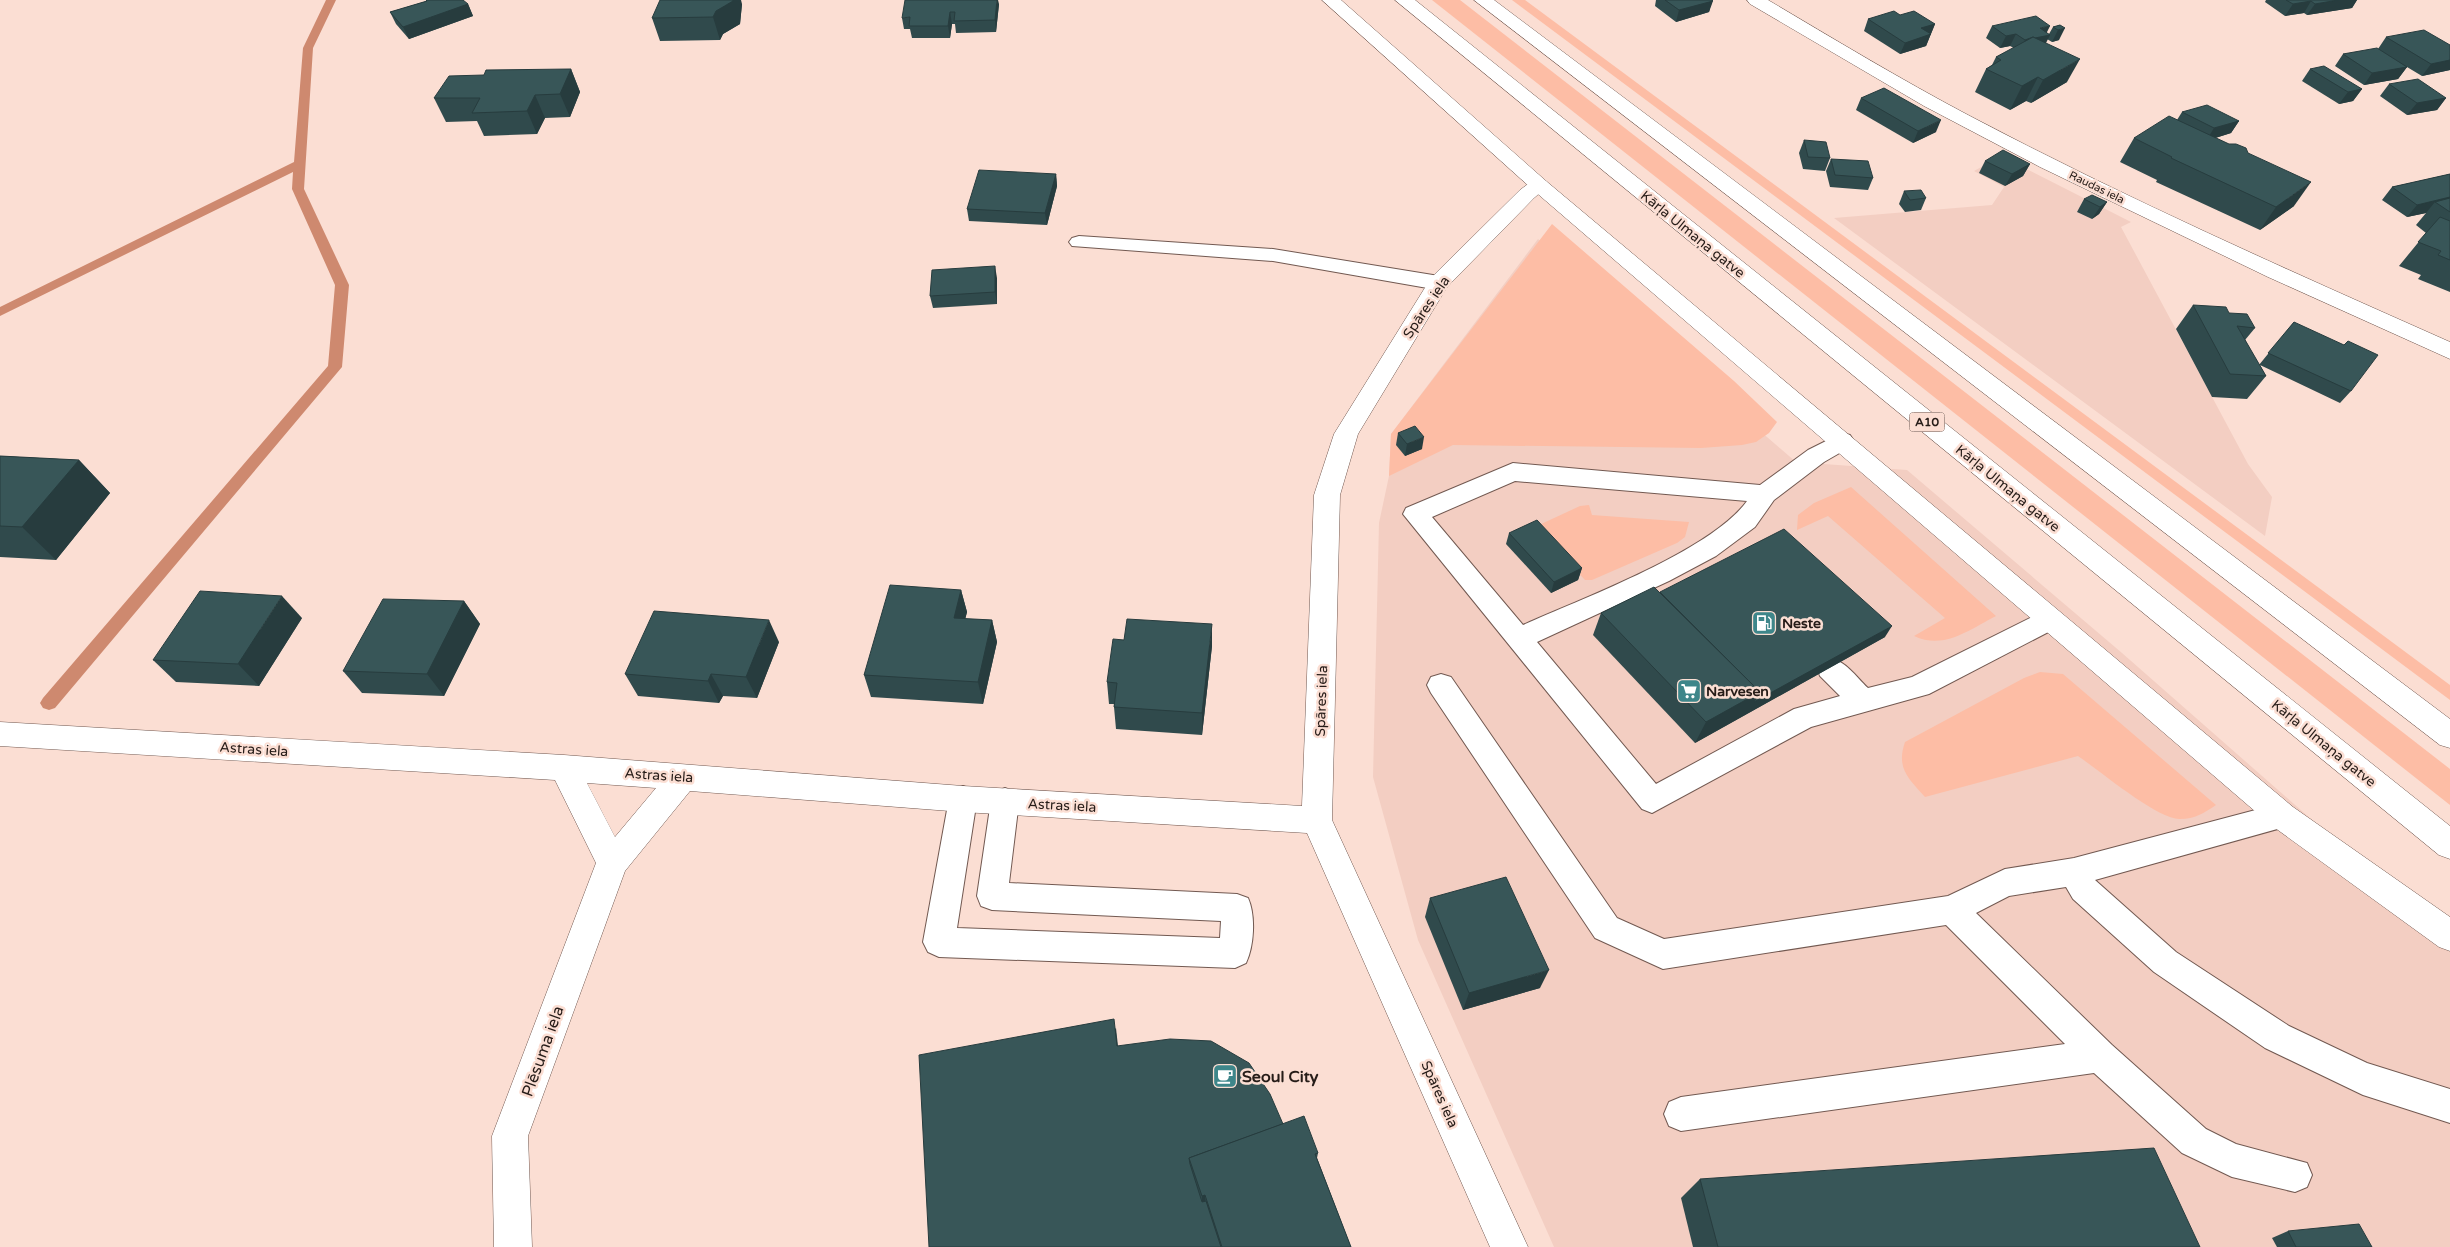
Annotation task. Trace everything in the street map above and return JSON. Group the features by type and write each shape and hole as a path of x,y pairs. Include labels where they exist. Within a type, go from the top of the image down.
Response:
{"main road":[{"path":"1331,0 1539,185 2282,816 2450,936"},
{"name":"Kārļa Ulmaņa gatve","path":"1404,0 2450,844"},
{"path":"1484,0 2450,736"},
{"name":"Raudas iela","path":"1756,0 1882,75 1989,134 2278,274 2450,351"},
{"name":"Spāres iela","path":"1509,1247 1317,820 1327,495 1346,434 1439,283 1527,194 1539,185"},
{"name":"Astras iela","path":"0,734 564,768 963,799 1317,820"},
{"path":"564,768 612,863"},
{"name":"Plēsuma iela","path":"513,1247 510,1136 612,863 684,776"}],"lane":[{"path":"1079,242 1274,255 1439,283"},
{"path":"1518,639 1660,574 1706,549 1746,521 1765,494 1816,456 1842,441"},
{"path":"1765,494 1513,472 1415,514 1652,800 1804,717 1918,686 2049,620"},
{"path":"1706,549 1726,568"},
{"path":"1830,668 1862,700"},
{"path":"1441,685 1606,928 1664,954 1952,910 2005,883 2074,872 2282,816"},
{"path":"963,799 939,942 1235,953 1237,908 992,896 1005,801"},
{"path":"2074,872 2084,889 2165,962 2277,1037 2364,1078 2450,1106"},
{"path":"1952,910 2100,1056 2194,1141 2232,1160 2295,1175"},
{"path":"1681,1114 2100,1056"}],"shaded area":[{"path":"1432,0 1460,0 2450,769 2450,805"},
{"path":"1512,0 1525,0 2450,685 2450,700"},
{"path":"2001,156 2131,222 2121,227 2248,464 2272,497 2265,536 1834,218 1992,205 2004,187 1974,171"},
{"path":"1552,224 1734,381 1777,422 1769,433 1756,442 1701,448 1453,445 1389,476 1391,434"},
{"path":"1538,239 1796,462 1907,470 2122,653 2450,941 2450,1247 1554,1247 1418,940 1373,777 1379,523 1389,476 1391,434"},
{"path":"1851,487 1996,616 1946,640 1925,640 1914,636 1945,618 1828,516 1797,530 1798,515 1814,503"},
{"path":"1589,505 1592,515 1689,522 1685,537 1677,543 1592,580 1585,580 1538,530 1539,525 1580,506"},
{"path":"2040,672 2063,674 2216,805 2195,817 2180,819 2170,817 2144,803 2078,756 1925,797 1905,772 1902,759 1905,742 2024,678"}],"building":[{"path":"426,0 463,0 468,4 403,27 390,12"},
{"path":"660,0 733,1 716,11 713,17 652,18"},
{"path":"905,0 997,0 995,20 954,21 955,12 950,12 948,26 909,26 910,17 902,18"},
{"path":"1665,0 1712,0 1713,1 1679,10"},
{"path":"2286,0 2338,0 2315,4 2311,1 2293,4"},
{"path":"1894,11 1900,15 1914,11 1935,24 1921,28 1931,34 1905,43 1868,19"},
{"path":"2036,16 2050,26 2040,28 2050,35 2025,40 2016,34 2006,36 1992,26"},
{"path":"2060,25 2065,28 2058,30 2053,27"},
{"path":"2424,30 2450,45 2450,60 2431,64 2386,37"},
{"path":"2033,37 2080,59 2043,80 2038,77 2022,86 1986,69 2001,60 1996,57"},
{"path":"2377,48 2407,67 2372,73 2343,54"},
{"path":"2324,66 2362,89 2348,92 2310,69"},
{"path":"571,69 560,94 535,95 527,111 472,113 480,98 434,98 449,76 484,75 486,70"},
{"path":"2418,79 2446,98 2417,103 2389,84"},
{"path":"1884,88 1941,120 1918,131 1861,98"},
{"path":"2207,105 2239,121 2214,128 2182,112"},
{"path":"2169,116 2229,144 2236,144 2246,148 2248,153 2311,182 2276,207 2171,158 2134,138"},
{"path":"1804,140 1826,142 1830,158 1808,157"},
{"path":"2003,150 2030,164 2012,174 1985,161"},
{"path":"1831,159 1868,161 1873,178 1835,175"},
{"path":"979,170 1056,174 1045,213 967,209"},
{"path":"2450,174 2450,197 2417,205 2392,187"},
{"path":"1921,190 1926,198 1910,200 1904,191"},
{"path":"2092,195 2107,202 2100,207 2084,199"},
{"path":"2450,198 2450,212 2435,202"},
{"path":"2440,217 2450,221 2450,260 2438,255 2441,251 2418,242"},
{"path":"995,266 995,292 930,296 932,270"},
{"path":"2193,305 2226,307 2229,313 2247,314 2255,328 2237,326 2266,376 2230,374"},
{"path":"2294,322 2344,345 2348,341 2378,355 2351,391 2268,353"},
{"path":"1415,426 1424,437 1407,444 1398,433"},
{"path":"0,456 79,460 22,527 0,526"},
{"path":"1537,520 1582,568 1554,582 1509,533"},
{"name":"Neste","path":"1784,529 1892,626 1754,702 1760,692 1660,592"},
{"path":"890,585 961,590 954,618 992,620 978,682 864,675"},
{"path":"1654,587 1760,692 1706,722 1601,613"},
{"path":"200,591 282,596 238,664 153,660"},
{"path":"383,599 464,601 427,674 343,671"},
{"path":"654,611 769,620 746,677 711,674 708,681 625,674"},
{"path":"1127,619 1212,624 1202,713 1114,707 1117,683 1107,682 1113,639 1124,640"},
{"path":"1506,877 1549,970 1469,993 1430,898"},
{"path":"1114,1019 1117,1046 1170,1039 1211,1041 1249,1063 1270,1094 1283,1124 1189,1158 1202,1202 1206,1201 1221,1247 929,1247 919,1055"},
{"path":"1304,1116 1318,1153 1315,1154 1351,1247 1222,1247 1205,1195 1202,1196 1189,1158"},
{"path":"2154,1148 2200,1247 1718,1247 1700,1179"},
{"path":"2359,1224 2372,1247 2296,1247 2288,1231"}],"waterway":[{"path":"300,164 308,48 331,0"},
{"path":"0,312 300,164"},
{"path":"49,703 335,367 342,285 298,189 300,164"}],"place":[{"name":"Neste","path":"1764,623"},
{"name":"Narvesen","path":"1689,691"},
{"name":"Seoul City","path":"1225,1076"}]}
